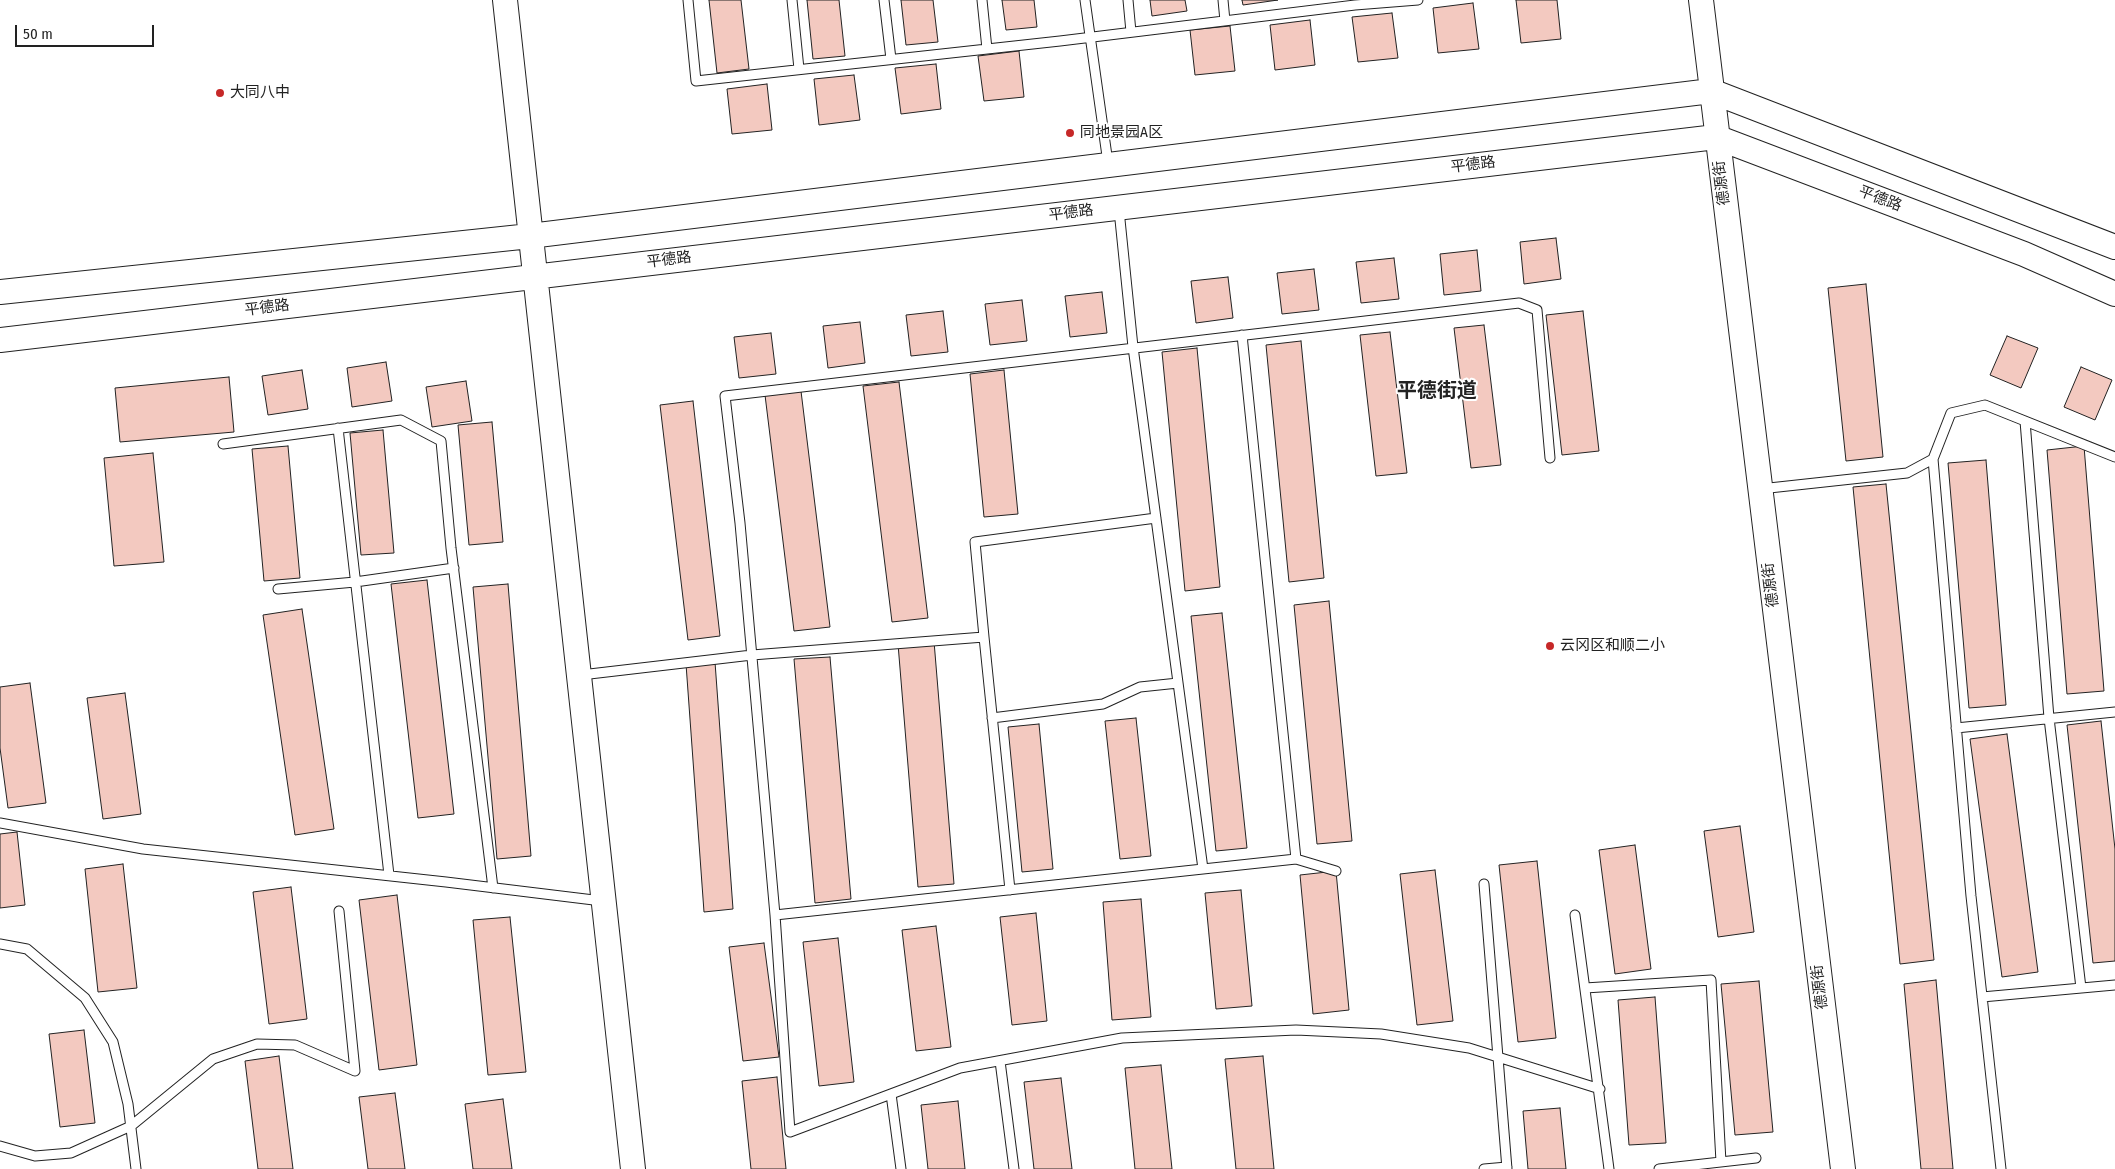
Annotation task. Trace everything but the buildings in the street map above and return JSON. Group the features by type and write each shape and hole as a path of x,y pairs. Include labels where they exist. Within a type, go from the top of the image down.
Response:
{"main road":[{"path":"505,0 633,1169"},
{"name":"德源街","path":"1701,0 1716,137 1843,1169"},
{"path":"0,292 530,236 1711,91 2115,247"},
{"name":"平德路","path":"0,340 1716,137 2024,254 2115,294"}],"lane":[{"path":"688,0 696,81 1089,38 1225,21 1318,5 1418,0"},
{"path":"792,0 799,69"},
{"path":"884,0 891,59"},
{"path":"982,0 987,49"},
{"path":"1085,0 1108,164"},
{"path":"1128,0 1131,32"},
{"path":"1222,0 1225,21"},
{"path":"1118,207 1133,347 1203,869"},
{"path":"1550,458 1537,310 1519,304 1133,347 725,396 752,656 775,915 790,1132 960,1068 1122,1038 1296,1030 1381,1034 1469,1048 1600,1090"},
{"path":"1242,335 1296,859"},
{"path":"2001,1169 1956,728 1933,459 1951,413 1985,405 2115,457"},
{"path":"223,444 401,420 441,441 454,568 493,888"},
{"path":"2025,421 2049,718 2081,988"},
{"path":"338,428 389,876"},
{"path":"1760,489 1907,473 1933,459"},
{"path":"1010,890 975,542 1156,518"},
{"path":"278,589 355,582 454,568"},
{"path":"578,675 752,656 984,637"},
{"path":"992,718 1103,704 1140,687 1178,683"},
{"path":"1956,728 2115,712"},
{"path":"0,823 143,849 604,902"},
{"path":"775,915 1296,859 1336,872"},
{"path":"1484,884 1500,1058 1498,1066 1507,1168 1484,1169"},
{"path":"0,1146 35,1156 71,1153 131,1126 213,1059 257,1044 295,1045 355,1071 339,911"},
{"path":"1575,915 1600,1090 1609,1169"},
{"path":"0,944 27,949 85,998 113,1042 128,1104 136,1169"},
{"path":"1585,988 1711,980 1721,1162"},
{"path":"1982,997 2115,985"},
{"path":"1000,1061 1014,1169"},
{"path":"891,1094 902,1169"},
{"path":"1658,1169 1756,1158"}],"place":[{"name":"大同八中","path":"220,93"},
{"name":"同地景园A区","path":"1070,133"},
{"name":"云冈区和顺二小","path":"1550,646"}],"district":[{"name":"平德街道","path":"1437,391"}]}
